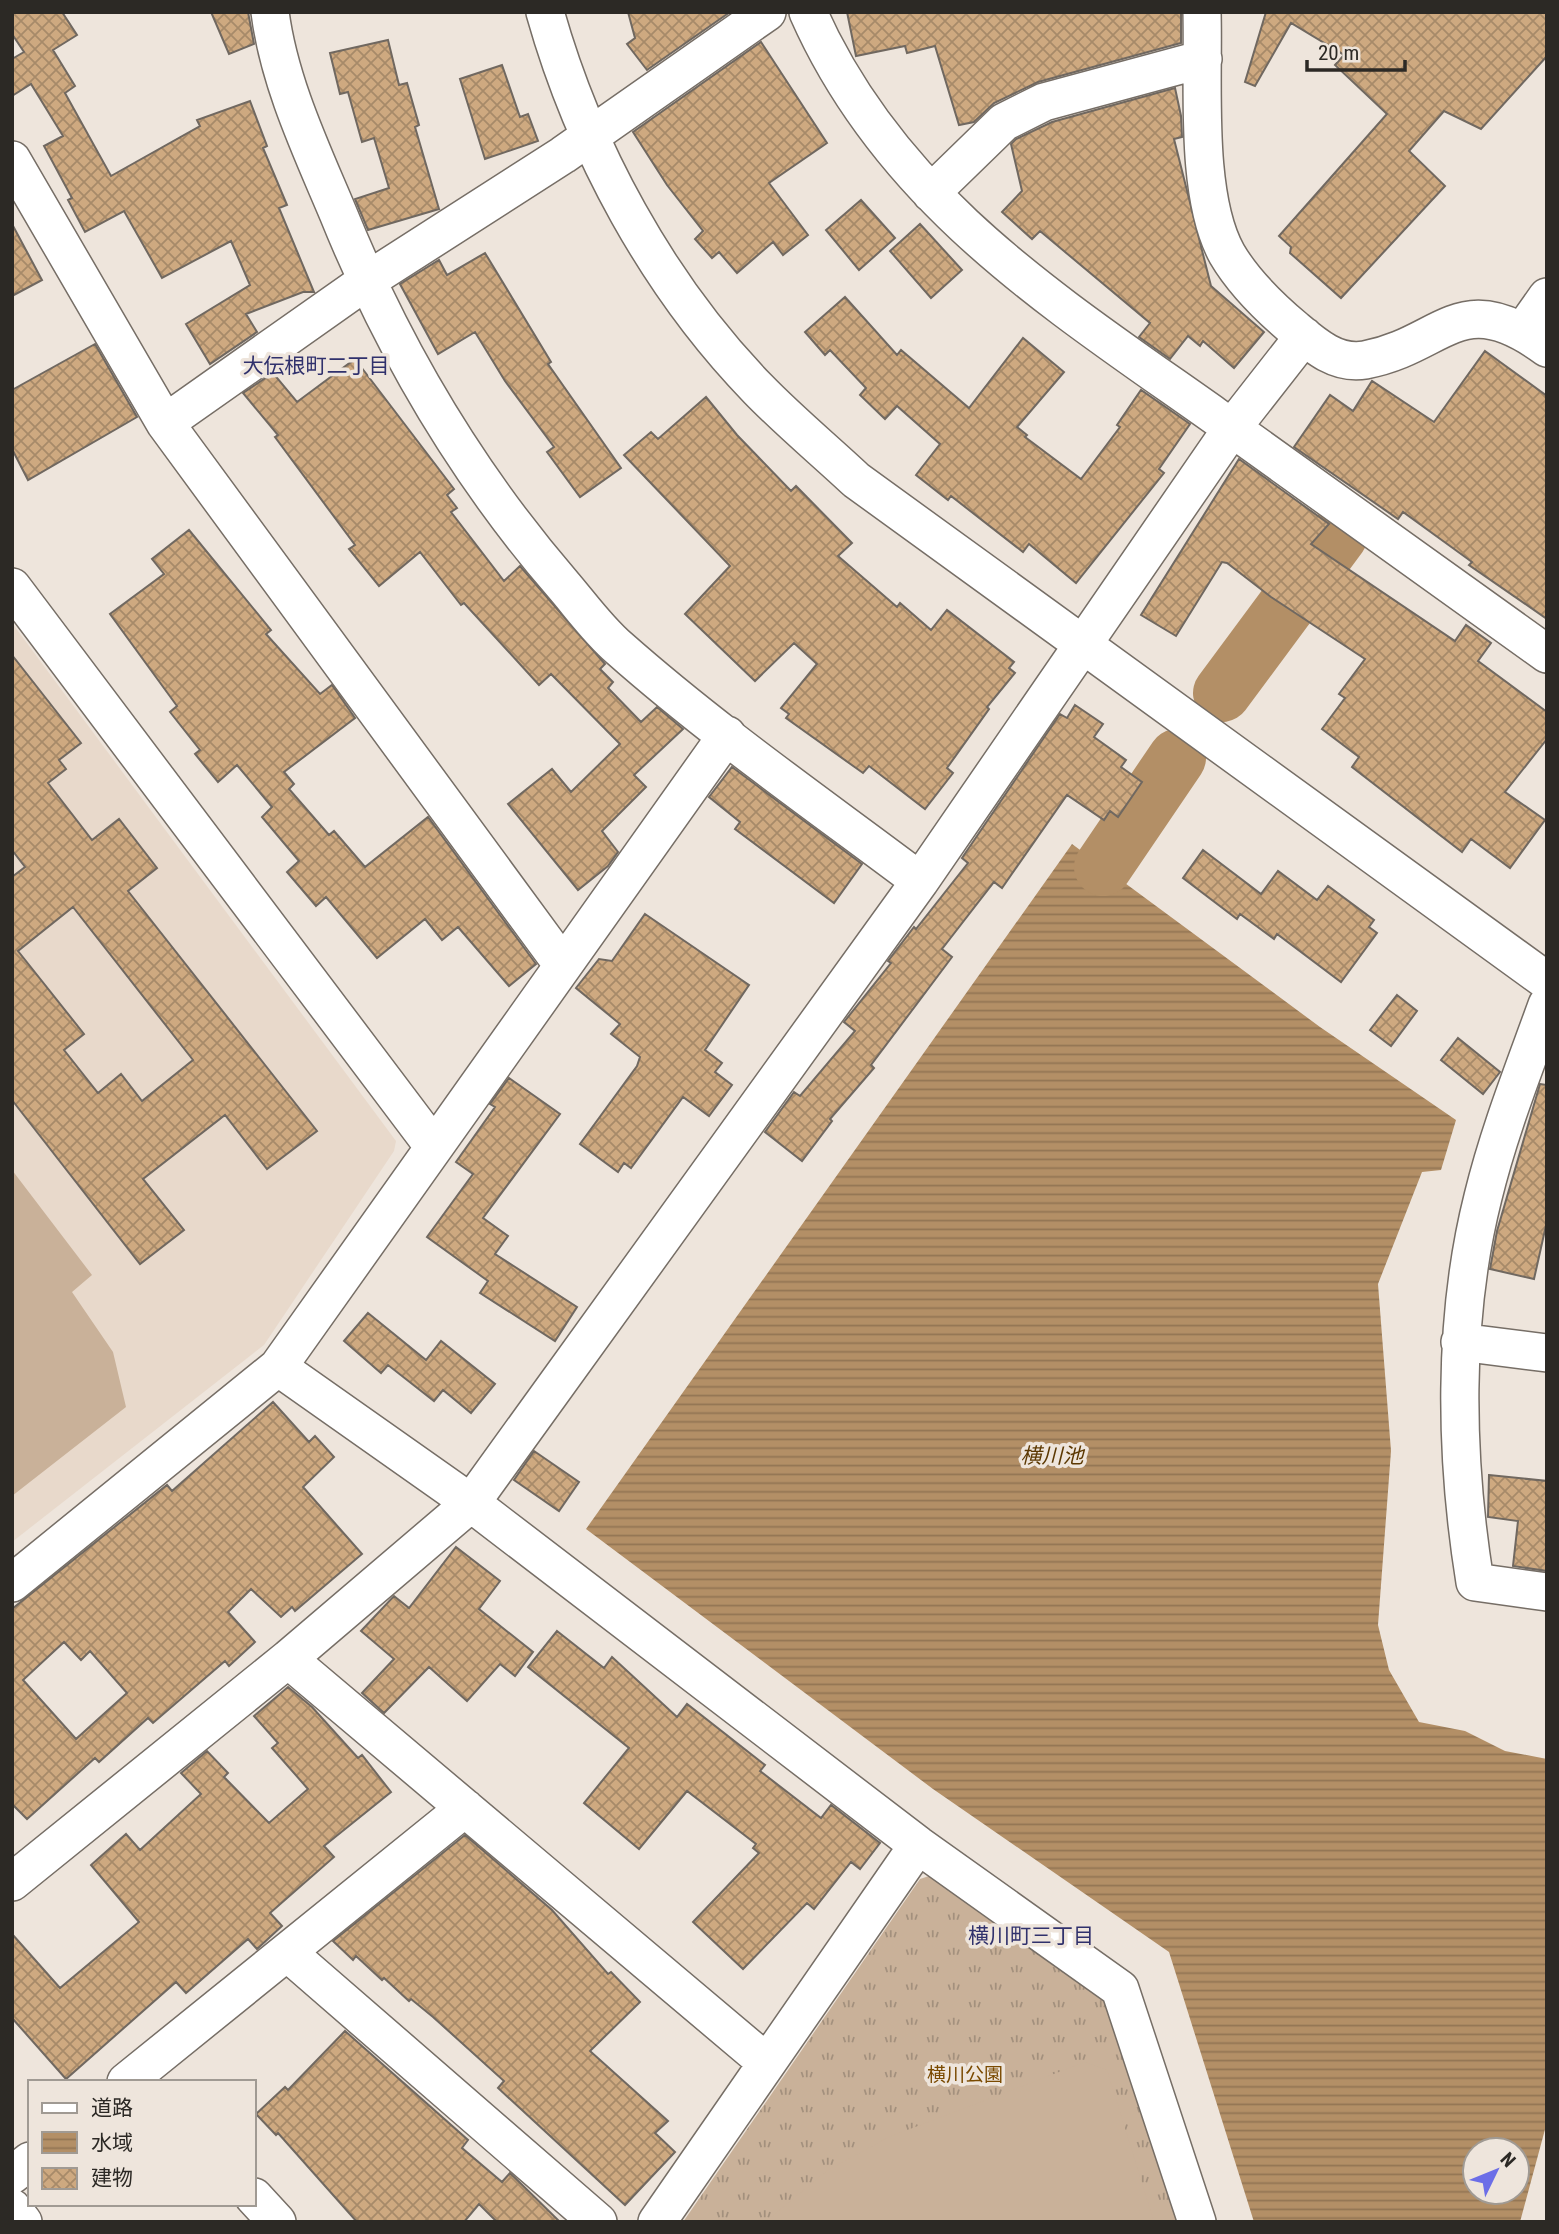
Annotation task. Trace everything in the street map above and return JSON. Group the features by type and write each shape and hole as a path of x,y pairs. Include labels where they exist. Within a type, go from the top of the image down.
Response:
{"street":[{"path":"270,12 273,37 294,106 366,282 429,401 473,470 544,563 617,646 727,735 920,881"},
{"path":"544,12 590,136 649,250 701,321 758,389 856,480 1085,643 1547,981"},
{"path":"165,423 366,282 590,136 767,12"},
{"path":"808,12 827,55 885,144 967,231 1079,321 1547,654"},
{"path":"1202,12 1204,138 1211,204 1226,253 1250,286 1304,336 1333,357 1362,361 1391,353 1447,324 1474,319 1493,320 1535,339 1547,297"},
{"path":"931,193 1004,122 1034,107 1203,59"},
{"path":"12,160 165,423 562,964"},
{"path":"12,1882 288,1658 471,1503 920,881 1232,428 1304,336"},
{"path":"12,587 434,1147"},
{"path":"12,1583 278,1367 727,735"},
{"path":"1547,1005 1504,1122 1482,1199 1460,1342 1464,1510 1475,1582 1547,1592"},
{"path":"1460,1342 1547,1353"},
{"path":"278,1367 471,1503 918,1845 1120,1989 1197,2222"},
{"path":"288,1658 767,2063"},
{"path":"138,2078 465,1808"},
{"path":"657,2222 918,1845"},
{"path":"288,1953 598,2222"},
{"path":"12,2175 28,2163"},
{"path":"256,2199 277,2222"},
{"path":"12,2208 23,2222"}],"shaded area":[{"path":"12,623 396,1141 394,1151 264,1345 12,1542"}],"green space":[{"path":"12,1170 92,1275 72,1292 113,1352 126,1407 12,1496"},
{"name":"横川公園","path":"938,1873 1114,2005 1183,2222 683,2222 920,1879"},
{"path":"1085,2062 1107,2070 1154,2222 765,2222 828,2170 889,2137"}],"water":[{"name":"横川池","path":"1072,844 1320,1027 1456,1120 1441,1170 1422,1172 1378,1284 1391,1451 1378,1625 1389,1670 1419,1722 1465,1731 1505,1751 1547,1759 1547,2122 1531,2181 1531,2136 1461,2136 1461,2206 1524,2206 1520,2222 1254,2222 1169,1952 933,1789 586,1529"}],"building":[{"path":"12,12 62,12 77,35 53,50 75,86 65,93 111,176 200,126 197,120 250,101 267,146 263,148 287,205 279,208 314,292 303,292 246,314 257,332 210,364 186,324 250,285 231,241 162,278 124,211 85,232 68,200 72,198 44,146 63,136 31,84 12,96 12,59 24,52 12,34"},
{"path":"211,12 248,12 254,44 229,54"},
{"path":"628,12 730,12 647,70 627,44 635,38"},
{"path":"847,12 1181,12 1181,43 1038,82 994,103 974,122 959,125 935,46 907,53 905,46 856,56"},
{"path":"1266,12 1547,12 1547,56 1481,129 1444,111 1409,151 1445,186 1341,298 1290,253 1291,247 1279,236 1387,114 1335,65 1344,55 1291,23 1255,86 1245,82"},
{"path":"388,40 399,85 407,83 419,125 415,127 439,209 368,230 355,199 389,188 374,138 362,142 348,92 340,94 330,53"},
{"path":"761,42 827,143 769,183 808,235 783,255 773,242 737,273 719,252 712,258 695,239 703,231 667,185 633,132"},
{"path":"502,65 520,117 528,114 538,141 485,159 460,79"},
{"path":"1175,88 1182,137 1174,139 1211,286 1264,332 1234,368 1203,341 1200,346 1188,336 1170,359 1139,337 1150,323 1040,231 1032,239 1002,212 1022,191 1011,144 1016,139 1052,122"},
{"path":"861,200 895,238 859,270 826,230"},
{"path":"12,224 42,280 12,296"},
{"path":"920,224 962,270 931,298 890,251"},
{"path":"485,253 551,362 548,364 621,468 580,497 547,452 554,447 505,381 475,332 438,354 400,284 439,260 447,275"},
{"path":"845,297 897,355 901,350 969,408 1023,338 1064,372 1017,427 1027,435 1025,437 1081,479 1120,427 1117,425 1141,390 1190,424 1159,469 1164,473 1076,583 1029,544 1023,552 951,496 948,500 916,475 940,444 897,406 885,419 860,395 866,388 830,350 825,355 805,332"},
{"path":"95,344 137,417 28,480 12,449 12,390"},
{"path":"1485,351 1547,396 1547,619 1469,565 1472,562 1403,512 1398,519 1294,447 1330,395 1353,411 1372,381 1434,422"},
{"path":"355,359 454,489 447,495 457,508 451,512 504,581 520,566 605,664 600,669 613,682 608,688 641,722 657,707 683,729 634,775 646,787 602,831 618,852 608,866 578,890 508,804 552,769 571,792 620,744 551,674 539,685 464,603 461,605 420,552 379,586 349,549 355,545 275,437 278,435 243,393 273,373 297,402"},
{"path":"706,397 737,435 791,491 796,486 852,543 838,556 897,607 900,603 931,630 947,610 1014,662 1009,668 1015,673 987,707 989,709 947,768 953,773 925,809 869,766 863,773 786,718 789,714 781,708 817,664 794,643 755,681 685,614 730,566 624,455 651,432 658,439"},
{"path":"1239,459 1329,524 1311,544 1455,641 1466,625 1491,643 1478,661 1547,712 1547,739 1505,792 1545,820 1510,868 1471,839 1462,852 1352,767 1359,757 1322,729 1345,698 1339,694 1365,659 1271,597 1227,563 1222,562 1176,636 1141,615"},
{"path":"189,530 271,630 266,634 320,694 332,685 355,718 284,772 294,784 289,789 329,835 334,831 365,867 428,817 536,964 509,986 458,927 442,940 425,919 377,958 326,897 316,906 287,872 299,861 262,817 272,807 237,765 218,782 195,754 200,750 170,712 177,706 110,614 164,574 152,559"},
{"path":"12,655 81,743 59,760 66,769 48,783 92,840 119,819 157,868 128,891 317,1131 267,1169 225,1115 143,1179 184,1230 140,1264 12,1100 12,877 25,867 12,850","holes":["73,907 193,1060 142,1101 121,1074 98,1093 64,1050 84,1034 18,951"]},
{"path":"1075,705 1103,724 1094,737 1126,760 1121,767 1142,782 1118,817 1110,811 1104,820 1067,795 1002,888 994,882 942,949 952,957 871,1065 874,1068 830,1119 832,1121 802,1161 765,1132 794,1092 800,1096 855,1031 844,1022 891,963 888,961 914,927 916,929 968,863 962,858 1060,714 1067,718"},
{"path":"732,767 862,864 834,903 735,829 740,822 709,797"},
{"path":"1203,850 1261,894 1278,871 1317,900 1328,886 1374,920 1369,927 1377,933 1341,982 1277,934 1274,939 1240,914 1237,919 1183,878"},
{"path":"645,914 749,985 705,1050 722,1063 715,1072 732,1085 709,1116 683,1097 631,1168 624,1163 618,1172 580,1144 637,1066 640,1057 611,1034 620,1024 576,988 599,959 612,961"},
{"path":"1397,995 1417,1011 1391,1046 1370,1030"},
{"path":"1458,1038 1500,1072 1483,1094 1441,1060"},
{"path":"509,1078 560,1114 483,1218 508,1236 495,1254 577,1307 555,1341 480,1293 488,1281 427,1237 473,1174 456,1162 495,1107 490,1104"},
{"path":"1540,1084 1547,1085 1547,1221 1534,1279 1490,1269 1497,1231"},
{"path":"368,1313 426,1360 441,1341 495,1384 471,1413 443,1390 434,1401 388,1365 381,1373 344,1341"},
{"path":"273,1402 309,1442 315,1436 334,1457 303,1487 362,1554 295,1611 292,1607 281,1617 251,1589 228,1612 255,1642 229,1666 225,1661 153,1723 148,1718 99,1762 95,1758 27,1819 12,1804 12,1609 167,1485 172,1491","holes":["64,1642 81,1660 90,1651 127,1693 76,1739 23,1680"]},
{"path":"534,1451 579,1482 559,1511 514,1480"},
{"path":"1489,1475 1547,1481 1547,1571 1513,1566 1518,1521 1488,1517"},
{"path":"456,1547 500,1581 479,1609 533,1652 515,1676 500,1664 467,1701 429,1667 384,1713 362,1693 394,1659 361,1631 394,1596 409,1608"},
{"path":"557,1631 604,1668 612,1657 677,1717 687,1704 765,1765 760,1771 821,1818 831,1805 880,1843 860,1869 851,1862 814,1909 807,1903 743,1969 693,1922 759,1853 753,1848 756,1844 687,1791 639,1849 584,1803 629,1748 528,1667"},
{"path":"288,1687 312,1707 358,1758 362,1755 391,1792 324,1846 334,1857 270,1913 282,1926 257,1949 248,1939 186,1993 176,1982 66,2079 12,2018 12,1934 60,1988 139,1922 91,1865 126,1834 140,1850 201,1794 181,1773 207,1751 228,1773 224,1777 269,1823 308,1789 272,1748 278,1743 254,1716"},
{"path":"465,1835 552,1910 608,1974 611,1972 640,2002 590,2051 668,2121 655,2133 675,2152 625,2205 498,2088 504,2081 433,2017 411,1999 409,2001 384,1978 382,1980 356,1956 353,1960 333,1941"},
{"path":"345,2031 468,2140 462,2148 502,2182 510,2173 560,2222 497,2222 479,2204 464,2222 357,2222 278,2133 276,2135 256,2114 285,2087 288,2090"}],"waterway":[{"path":"1222,693 1339,535"},
{"path":"1103,867 1177,758"}],"district":[{"name":"大伝根町二丁目","path":"316,366"},
{"name":"横川町三丁目","path":"1031,1936"}]}
